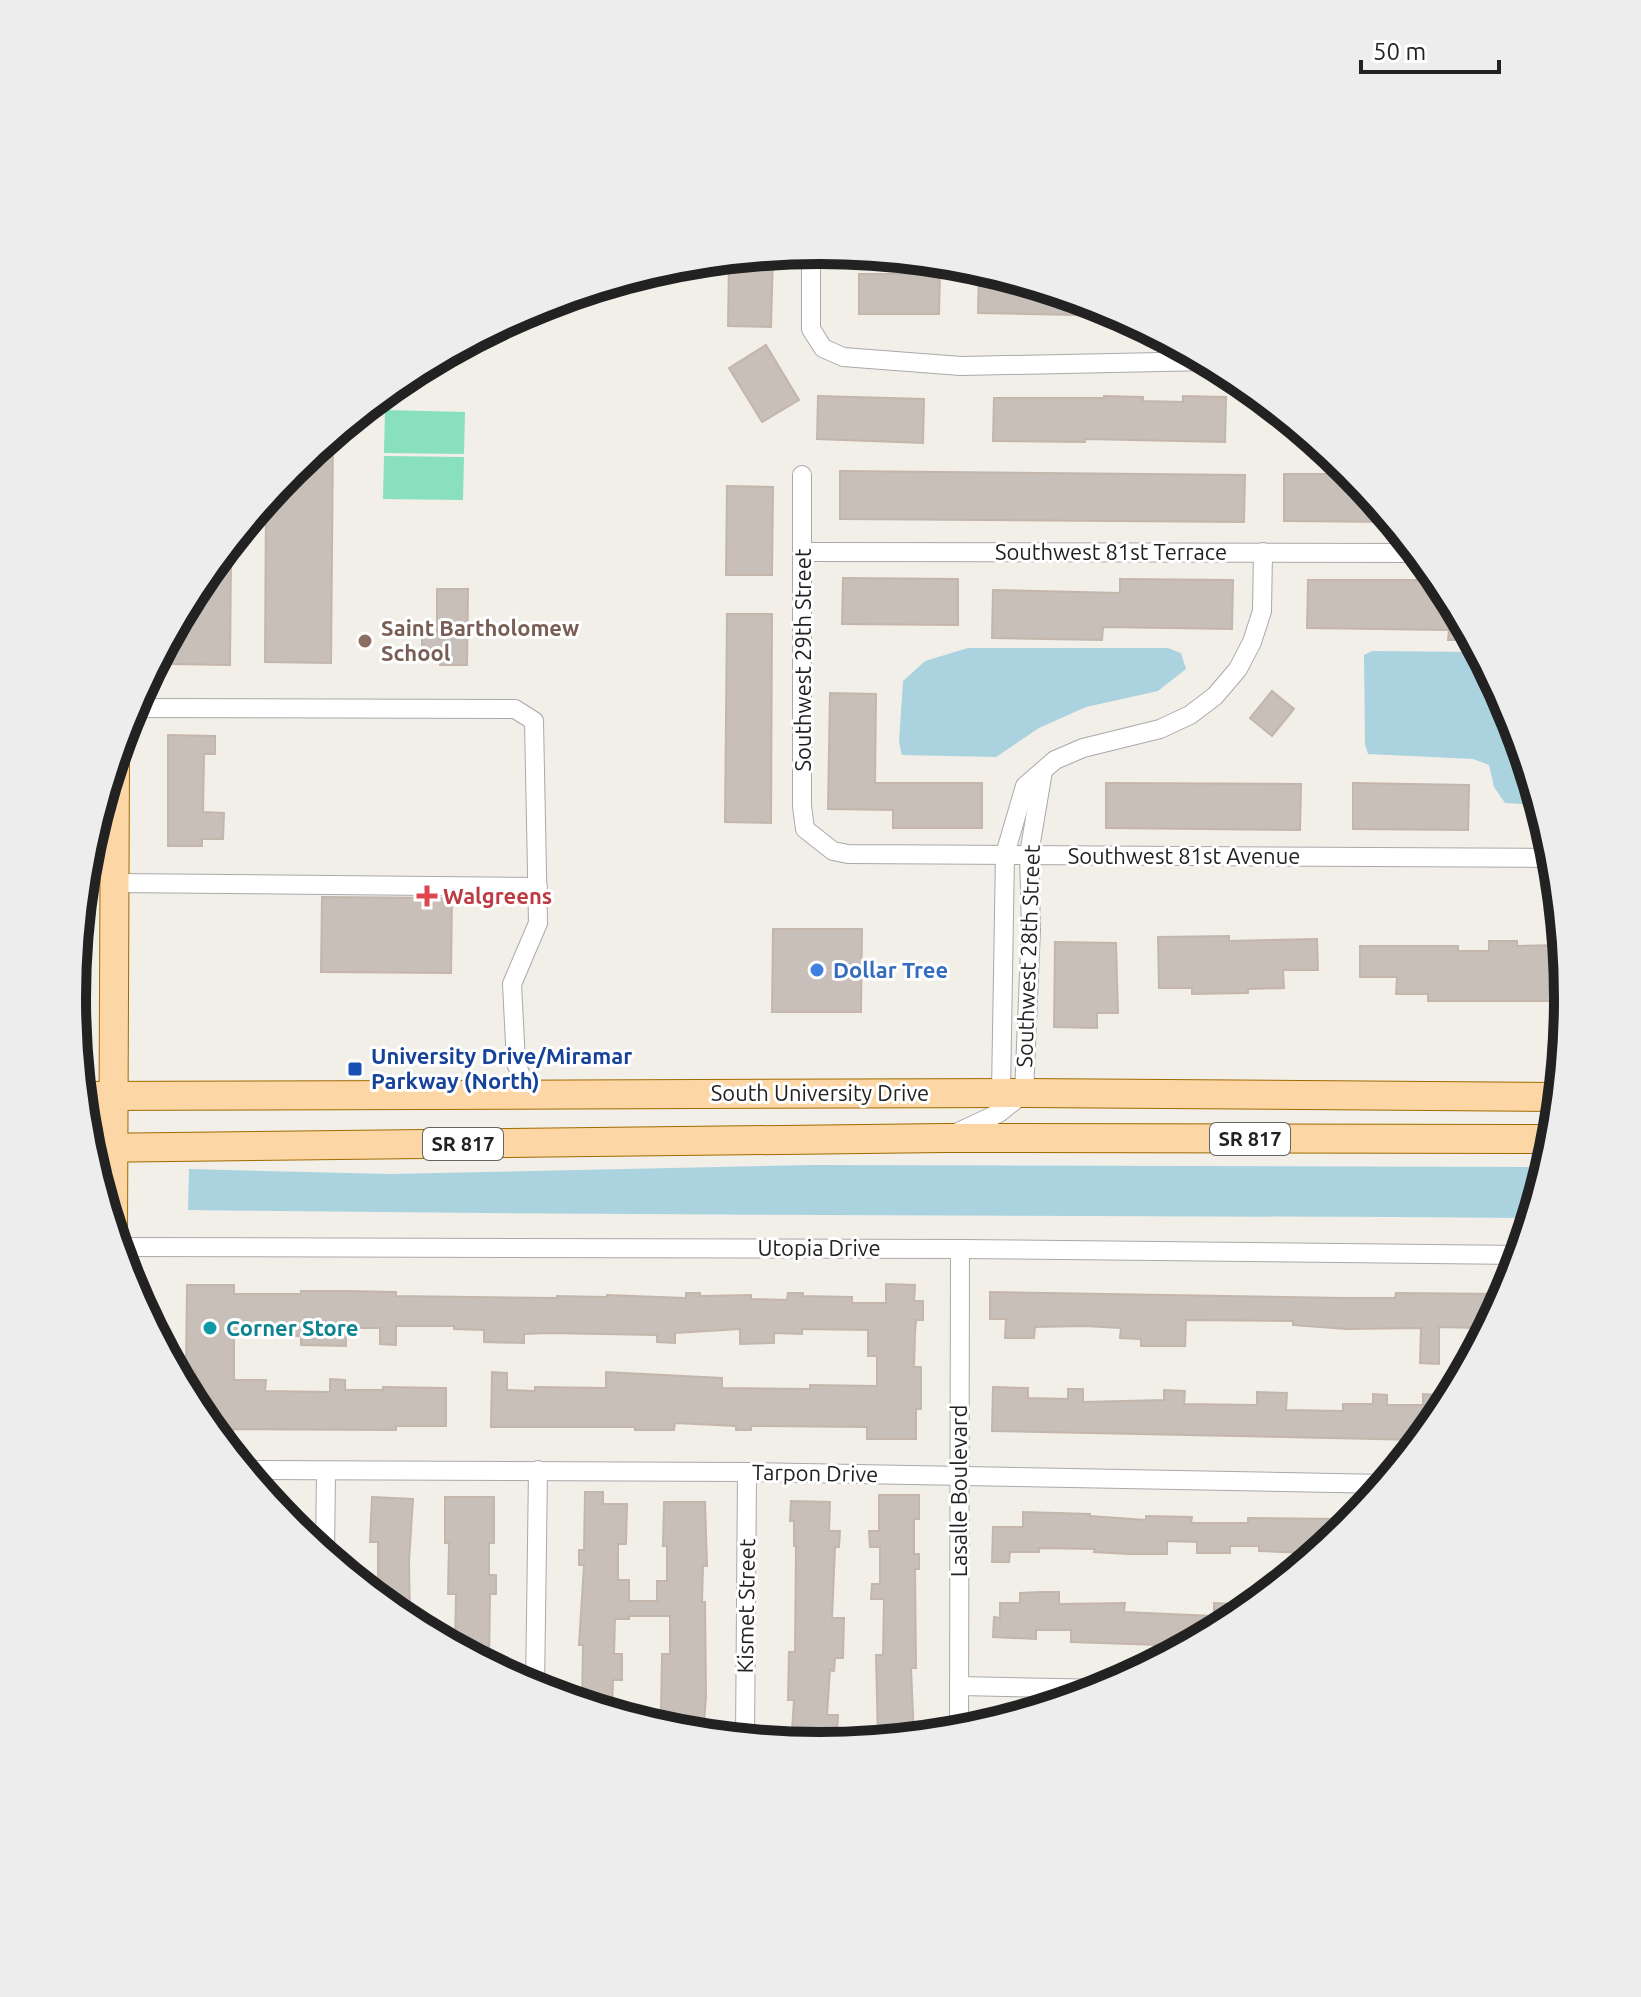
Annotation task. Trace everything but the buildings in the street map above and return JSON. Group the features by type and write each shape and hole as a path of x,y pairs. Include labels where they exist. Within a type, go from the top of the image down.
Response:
{"main road":[{"path":"101,1147 114,1096 115,796"},
{"name":"South University Drive","path":"92,1096 1013,1093 1549,1097"},
{"path":"1045,1138 1069,1113 1102,1094"},
{"name":"South University Drive","path":"101,1148 945,1138 1542,1139"}],"street":[{"path":"811,264 811,329 823,348 843,357 961,366 1187,361"},
{"name":"Southwest 29th Street","path":"802,475 802,806 805,829 817,841"},
{"name":"Southwest 81st Terrace","path":"804,552 1404,553"},
{"name":"Southwest 28th Street","path":"1013,1093 1005,854 1025,786 1055,760 1083,748 1160,729 1190,715 1215,696 1238,669 1252,642 1262,611 1263,552"},
{"path":"146,708 515,709 534,721 538,923 512,984 516,1063 529,1096"},
{"name":"Southwest 28th Street","path":"1013,1093 1031,929 1029,854 1043,771"},
{"name":"Southwest 81st Avenue","path":"817,841 833,851 848,854 1541,858"},
{"path":"114,883 538,887"},
{"path":"945,1138 999,1113 1013,1093"},
{"name":"Utopia Drive","path":"130,1247 960,1249 1508,1255"},
{"name":"Lasalle Boulevard","path":"959,1720 960,1249"},
{"name":"Tarpon Drive","path":"258,1470 959,1474 1372,1484"},
{"path":"535,1675 538,1470"},
{"path":"325,1541 326,1471"},
{"name":"Kismet Street","path":"745,1729 747,1472"},
{"path":"959,1686 1072,1688"}],"green space":[{"path":"385,410 465,412 464,454 384,453"},
{"path":"384,456 464,457 463,500 383,499"}],"water":[{"path":"968,648 1168,648 1181,653 1186,669 1158,691 1086,707 1039,728 996,757 902,755 899,742 903,681 925,661"},
{"path":"1372,651 1468,652 1499,717 1529,804 1505,803 1494,787 1489,765 1473,759 1368,754 1365,744 1364,655"},
{"path":"814,1165 1535,1167 1521,1218 188,1210 189,1169 389,1174"}],"place":[{"name":"Saint Bartholomew School","path":"365,641"},
{"name":"Walgreens","path":"427,896"},
{"name":"Dollar Tree","path":"817,970"},
{"name":"University Drive/Miramar Parkway (North)","path":"355,1069"},
{"name":"Corner Store","path":"210,1328"}]}
